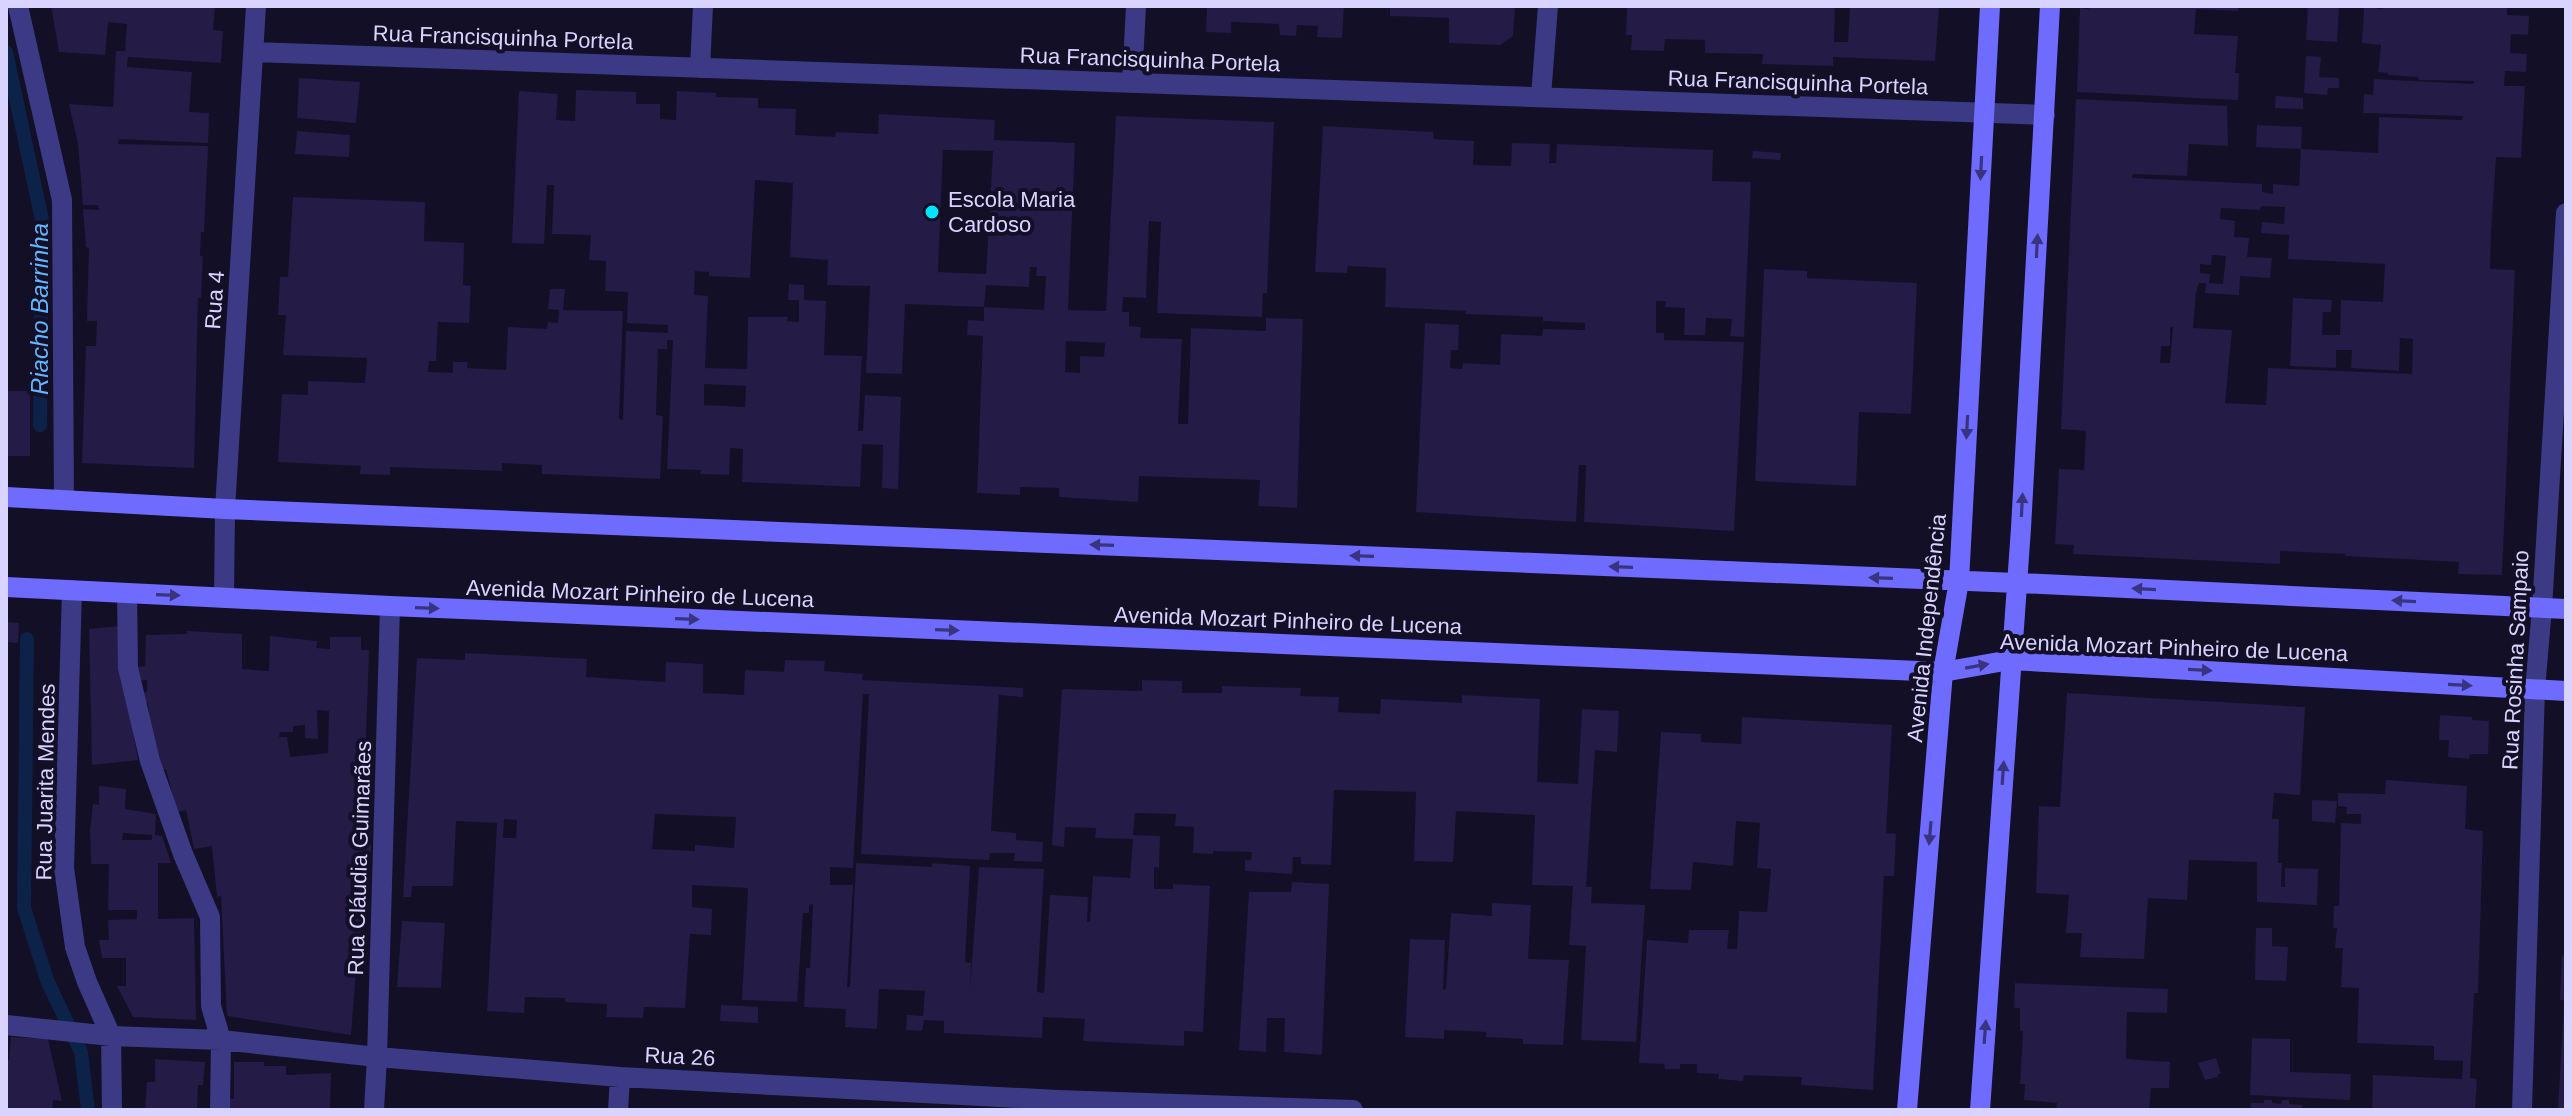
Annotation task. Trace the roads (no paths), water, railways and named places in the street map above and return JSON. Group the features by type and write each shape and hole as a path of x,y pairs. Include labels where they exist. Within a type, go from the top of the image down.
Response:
{"main road":[{"name":"Avenida Independência","path":"1907,1110 1943,672 1959,581 1990,6"},
{"path":"1980,1110 2017,583 2050,6"},
{"path":"6,497 225,509 2017,583 2566,609"},
{"name":"Avenida Mozart Pinheiro de Lucena","path":"6,587 1943,672 2010,660 2566,691"}],"street":[{"path":"18,6 62,200 64,500"},
{"name":"Rua 4","path":"224,598 225,509 256,6"},
{"path":"700,68 703,6"},
{"path":"1132,82 1136,6"},
{"path":"1541,96 1548,6"},
{"name":"Rua Francisquinha Portela","path":"253,52 2045,115"},
{"name":"Rua Rosinha Sampaio","path":"2522,1110 2535,689 2566,213"},
{"name":"Rua Juarita Mendes","path":"72,590 64,868 75,947 104,1034 112,1110"},
{"path":"127,593 128,668 150,761 183,854 210,917 211,1006 221,1040 220,1110"},
{"name":"Rua Cláudia Guimarães","path":"374,1110 390,606"},
{"name":"Rua 26","path":"6,1025 221,1040 377,1057 620,1077 1058,1105 1353,1110"},
{"path":"618,1110 620,1077"}],"waterway":[{"name":"Riacho Barrinha","path":"6,52 42,220 40,425"},
{"name":"Riacho Barrinha","path":"27,639 24,908 47,980 81,1052 88,1110"}],"place":[{"name":"Escola Maria Cardoso","path":"932,212"}]}
